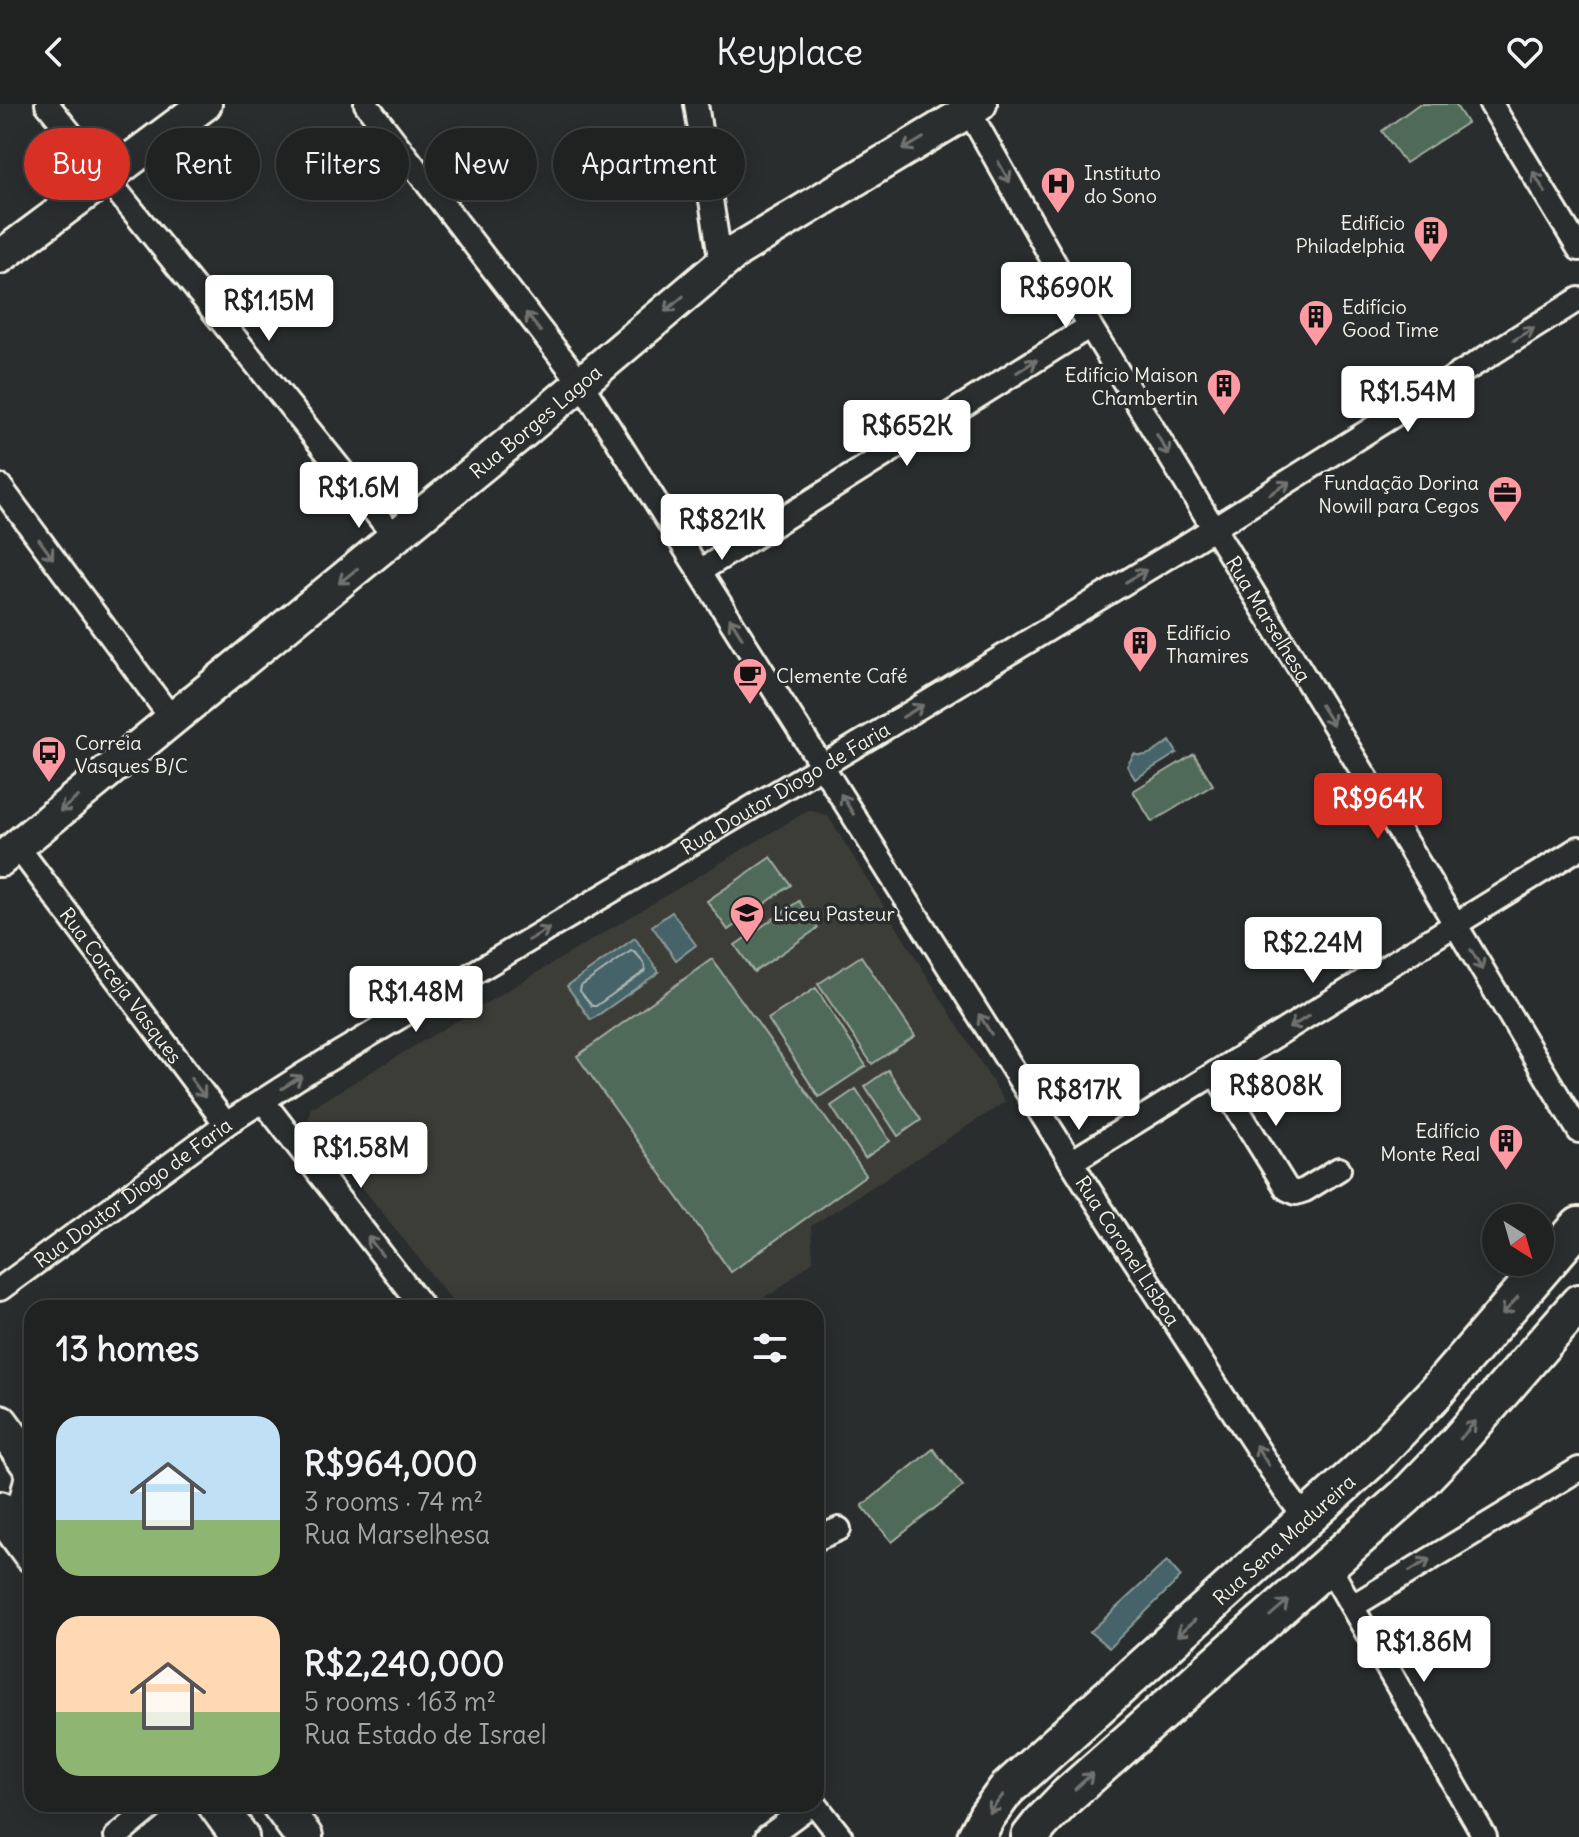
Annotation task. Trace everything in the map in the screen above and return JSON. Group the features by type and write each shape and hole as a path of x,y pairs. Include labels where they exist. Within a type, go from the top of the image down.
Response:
{"main road":[{"name":"Rua Sena Madureira","path":"976,1837 1006,1790 1370,1461 1434,1394 1579,1226"},
{"path":"1030,1837 1067,1796 1406,1496 1579,1303"},
{"path":"0,1423 24,1457"},
{"path":"3,1520 24,1545"},
{"path":"222,1812 240,1837"},
{"path":"286,1812 304,1837"}],"street":[{"path":"47,104 66,128"},
{"path":"130,160 205,104"},
{"name":"Rua Coronel Lisboa","path":"366,104 581,383 1071,1162 1306,1519"},
{"path":"696,104 721,264"},
{"path":"1491,104 1579,249"},
{"name":"Rua Borges Lagoa","path":"8,853 395,537 738,250 971,106"},
{"name":"Rua Marselhesa","path":"971,106 1090,326 1579,1131"},
{"path":"0,257 76,200"},
{"path":"124,200 395,537"},
{"name":"Rua Doutor Diogo de Faria","path":"0,1289 226,1124 331,1058 1213,529 1579,299"},
{"path":"700,571 1090,326"},
{"path":"0,486 172,719"},
{"path":"1071,1162 1579,848"},
{"name":"Rua Corceja Vasques","path":"8,853 226,1124"},
{"path":"1215,1073 1287,1189 1296,1193 1305,1190 1339,1169"},
{"path":"263,1101 417,1300"},
{"path":"1353,1606 1579,1469"},
{"path":"3,1520 15,1511 24,1488"},
{"path":"824,1536 839,1529"},
{"path":"1328,1565 1475,1834"},
{"path":"116,1837 146,1812"},
{"path":"767,1837 802,1812"},
{"path":"820,1812 841,1837"}],"shaded area":[{"name":"Liceu Pasteur","path":"809,810 828,816 1005,1102 811,1226 813,1261 761,1300 452,1300 308,1119 311,1108"}],"green space":[{"path":"1419,104 1455,104 1467,123 1405,163 1382,131"},
{"path":"1194,754 1213,785 1152,822 1133,791"},
{"path":"771,857 791,885 728,930 707,901"},
{"path":"799,901 818,928 754,972 735,945"},
{"path":"861,956 915,1036 872,1064 818,984"},
{"path":"712,959 866,1175 731,1272 577,1056"},
{"path":"816,988 866,1066 819,1097 768,1019"},
{"path":"888,1070 921,1120 898,1136 865,1086"},
{"path":"856,1089 890,1141 865,1158 831,1106"},
{"path":"933,1449 963,1486 892,1542 862,1506"}],"water":[{"path":"1170,741 1177,753 1135,779 1127,766 1134,754 1148,754"},
{"path":"672,912 696,945 676,960 652,926"},
{"path":"635,938 659,972 591,1020 567,986"},
{"path":"1167,1561 1181,1577 1109,1648 1090,1632"}],"place":[{"name":"Instituto do Sono","path":"1058,215"},
{"name":"Edifício Philadelphia","path":"1431,264"},
{"name":"Edifício Good Time","path":"1316,348"},
{"name":"Edifício Maison Chambertin","path":"1224,417"},
{"name":"Fundação Dorina Nowill para Cegos","path":"1505,524"},
{"name":"Edifício Thamires","path":"1140,674"},
{"name":"Clemente Café","path":"750,706"},
{"name":"Correia Vasques B/C","path":"49,784"},
{"name":"Liceu Pasteur","path":"747,944"},
{"name":"Edifício Monte Real","path":"1506,1172"}]}
